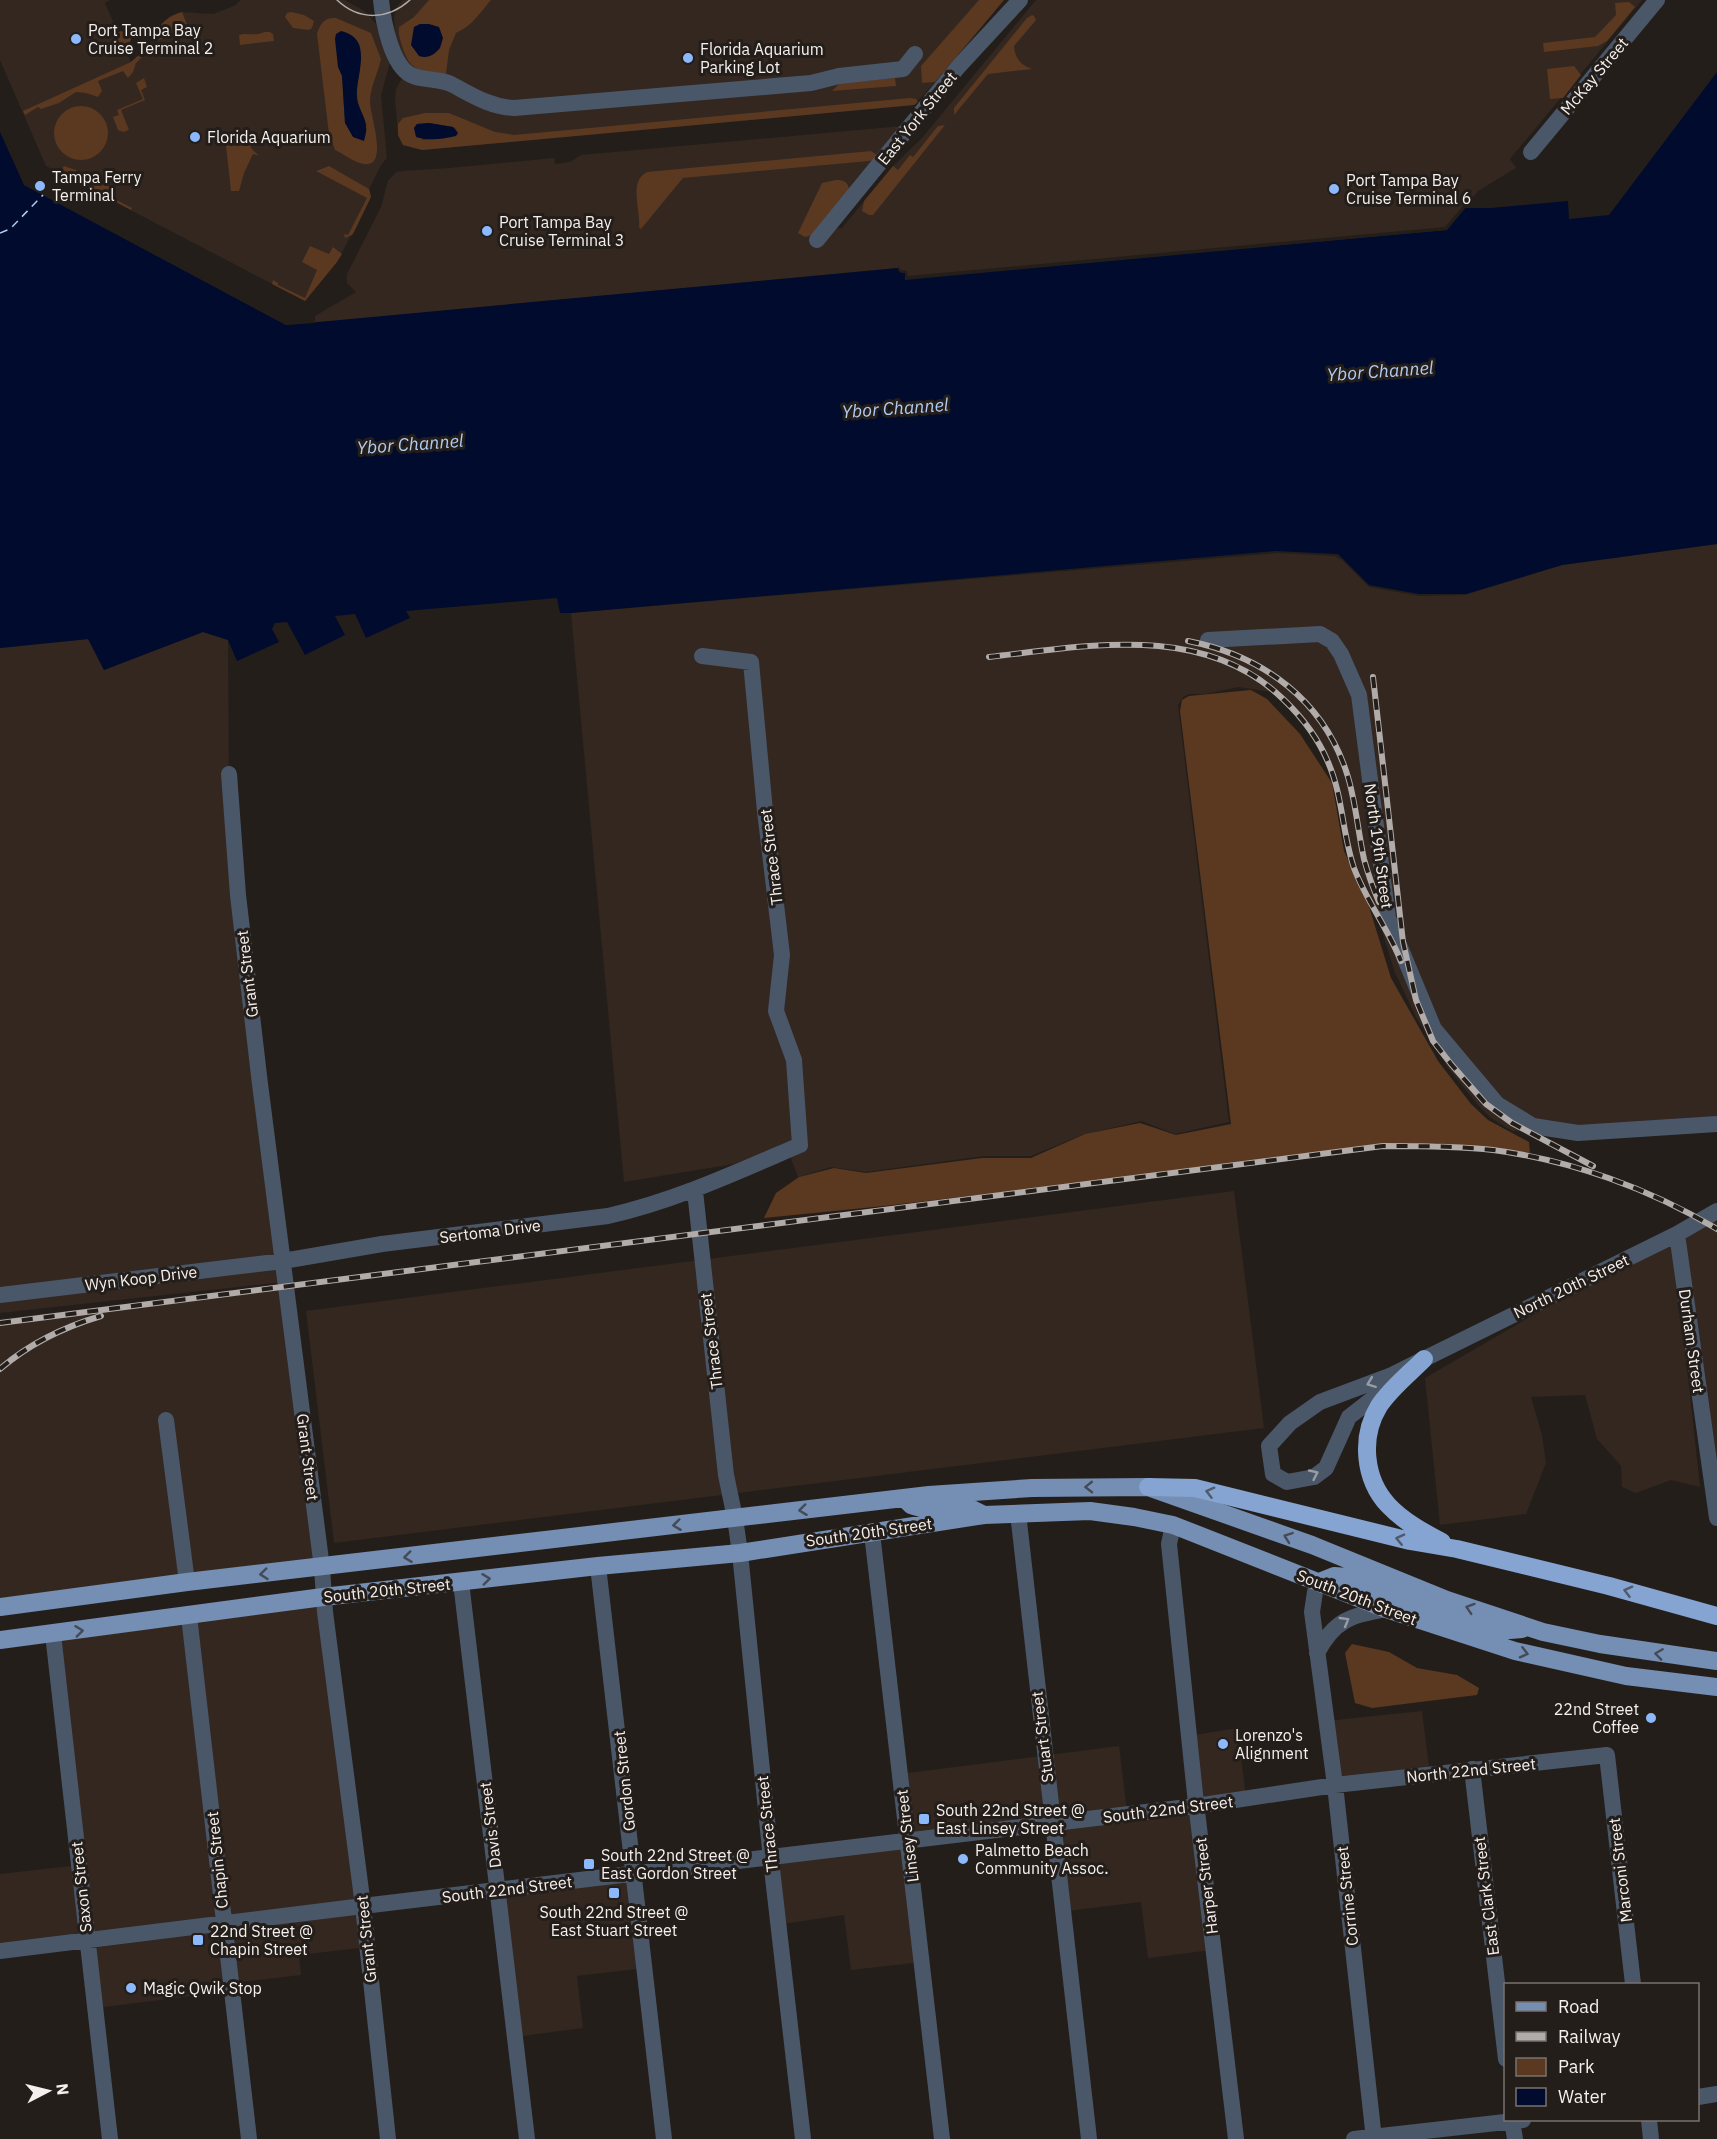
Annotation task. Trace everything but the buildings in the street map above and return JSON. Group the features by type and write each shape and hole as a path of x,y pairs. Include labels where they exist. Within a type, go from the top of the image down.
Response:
{"highway":[{"path":"1424,1359 1389,1394 1375,1414 1368,1436 1367,1460 1374,1484 1388,1505 1413,1525 1457,1549"},
{"path":"1148,1487 1195,1488 1410,1541 1457,1549 1609,1586 1711,1614"}],"main road":[{"name":"South 20th Street","path":"0,1607 187,1582 322,1568 904,1498 1032,1488 1148,1487 1312,1545 1448,1600 1533,1628 1600,1644 1717,1662"},
{"path":"904,1498 911,1505 928,1510 966,1506 984,1515"},
{"name":"South 20th Street","path":"0,1640 323,1597 598,1566 740,1553 984,1515 1090,1511 1173,1525 1386,1610 1493,1644 1571,1665 1626,1676 1717,1687"},
{"path":"1319,1582 1334,1576 1348,1577 1497,1631 1533,1628"}],"street":[{"path":"381,0 389,40 406,72 423,79 447,82 500,108 686,95 811,83 839,76 903,69 915,54"},
{"name":"East York Street","path":"817,240 959,66 1020,0"},
{"name":"McKay Street","path":"1531,152 1657,0"},
{"name":"North 19th Street","path":"1208,640 1320,634 1332,641 1341,654 1359,696 1388,918 1434,1029 1497,1104 1533,1125 1578,1133 1717,1124"},
{"name":"Thrace Street","path":"702,656 751,662 782,955 776,1011 794,1060 800,1144 694,1191 726,1475 740,1553 803,2139"},
{"name":"Grant Street","path":"229,774 238,895 260,1084 322,1568 323,1597 363,1906 388,2139"},
{"name":"Sertoma Drive","path":"283,1261 382,1244 608,1216 636,1210 694,1191"},
{"name":"North 20th Street","path":"1424,1359 1349,1417 1326,1467 1314,1477 1287,1482 1273,1474 1269,1446 1290,1423 1320,1402 1392,1375 1424,1359 1677,1234 1717,1211"},
{"name":"Durham Street","path":"1677,1234 1717,1518"},
{"name":"Wyn Koop Drive","path":"0,1295 283,1261"},
{"path":"166,1420 187,1582"},
{"name":"Stuart Street","path":"1018,1513 1089,2139"},
{"name":"Harper Street","path":"1173,1525 1169,1544 1196,1806 1236,2139"},
{"name":"Linsey Street","path":"872,1533 942,2139"},
{"name":"Gordon Street","path":"598,1566 664,2139"},
{"name":"Davis Street","path":"461,1582 527,2139"},
{"name":"Corrine Street","path":"1319,1582 1312,1612 1335,1785 1374,2138"},
{"path":"1317,1653 1326,1637 1338,1624 1354,1616 1386,1610"},
{"name":"Chapin Street","path":"189,1616 249,2139"},
{"name":"Saxon Street","path":"53,1634 110,2139"},
{"name":"North 22nd Street","path":"1335,1785 1607,1755"},
{"name":"Marconi Street","path":"1607,1755 1633,1983"},
{"name":"East Clark Street","path":"1472,1769 1504,2042"},
{"name":"South 22nd Street","path":"0,1952 1196,1806 1335,1785"},
{"path":"1699,2097 1717,2094"},
{"path":"1354,2139 1508,2121"},
{"path":"1515,2139 1516,2121"},
{"path":"1649,2121 1651,2139"}],"shaded area":[{"path":"0,0 110,0 105,3 131,62 145,51 162,23 170,16 182,12 213,14 234,6 241,0 345,0 366,12 376,24 390,63 381,95 387,158 369,189 371,197 337,262 305,301 46,166 0,60"},
{"name":"Florida Aquarium Parking Lot","path":"403,0 1004,0 949,67 914,105 422,150 403,145 398,135 395,98 396,89 402,78 395,39 394,16 398,5"},
{"path":"1036,0 1642,0 1510,159 1516,168 1478,191 1447,230 905,280 898,268 315,323 315,316 356,292 347,283 347,274 381,207 388,181 396,172 554,158 555,164 570,162 581,155 902,126 818,231 842,228 893,166 922,138"},
{"path":"1717,544 1717,1122 1580,1130 1512,1131 1491,1118 1449,1069 1417,1019 1395,973 1371,896 1347,846 1334,783 1315,741 1278,693 1238,687 1205,694 1189,694 1183,697 1178,705 1229,1122 1175,1134 1141,1121 1082,1135 1031,1156 984,1156 866,1172 831,1167 798,1177 786,1145 734,1164 624,1182 571,613 1278,553 1335,556 1369,587 1420,596 1465,595 1562,565"},
{"path":"203,632 228,640 229,787 284,1282 0,1313 0,648 89,639 104,670"},
{"path":"1234,1191 1264,1428 334,1543 306,1311"},
{"path":"1709,1216 1717,1223 1717,1481 1680,1235"},
{"path":"1673,1238 1700,1487 1671,1480 1636,1493 1622,1487 1621,1466 1597,1439 1585,1395 1531,1397 1542,1435 1546,1463 1526,1514 1440,1525 1425,1378 1595,1279"},
{"path":"285,1285 321,1566 0,1605 0,1319"},
{"path":"321,1598 363,1905 225,1922 232,1991 96,2008 88,1942 0,1952 0,1874 80,1865 54,1634"},
{"path":"1422,1711 1430,1774 1335,1786 1326,1721"},
{"path":"1238,1728 1246,1800 1197,1806 1212,1950 1148,1958 1141,1902 1067,1911 1055,1823 1196,1804 1188,1736"},
{"path":"1119,1746 1127,1811 909,1841 922,1962 851,1970 844,1915 782,1924 771,1856 908,1841 900,1774"},
{"path":"633,1873 645,1968 577,1976 583,2028 515,2037 499,1889"},
{"path":"363,1907 368,1947 299,1955 301,1975 234,1983 227,1923"}],"green space":[{"path":"429,0 491,0 471,23 456,33 449,50 446,74 423,71 413,66 405,55 399,36 399,27 414,17"},
{"path":"979,0 1004,0 935,82 922,83 921,66"},
{"path":"1629,2 1635,7 1607,41 1598,46 1544,52 1543,43 1595,37 1616,15 1615,3"},
{"path":"182,12 188,27 159,40 155,33 160,26"},
{"path":"291,12 304,15 314,21 312,28 309,30 293,28 285,17"},
{"path":"1032,15 1036,20 1014,46 1019,60 1032,69 988,74 954,115 954,108 1027,18"},
{"path":"336,18 371,33 381,59 370,100 377,149 376,158 372,163 361,163 335,150 329,134 317,34 324,22","holes":["359,44 357,93 367,126 345,123 342,76"]},
{"path":"121,31 129,33 131,39 128,47 120,50 113,35"},
{"path":"265,32 273,34 274,41 240,45 239,35"},
{"path":"146,48 146,53 136,63 128,78 123,71 98,81 102,91 98,97 76,92 59,103 41,109 38,107 25,115 23,111 131,62"},
{"path":"1574,66 1581,75 1563,98 1550,99 1547,69"},
{"path":"144,78 147,87 141,90 145,100 121,110 129,130 123,132 118,130 113,117 119,115 117,110 143,99 136,83"},
{"path":"895,78 896,86 832,91 840,83"},
{"path":"910,98 918,102 914,105 422,150 403,145 398,135 398,124 403,118 425,113 449,113 495,132 514,135","holes":["429,123 453,127 457,130 446,138 423,140 414,128 417,124"]},
{"path":"81,106 91,108 100,114 106,123 108,133 106,143 100,152 91,158 81,160 71,158 62,152 56,143 54,133 56,123 62,114 71,108"},
{"path":"945,125 873,215 862,211 864,201 893,166 898,170 910,155 913,157 938,126"},
{"path":"250,137 251,148 259,156 253,154 239,191 231,191 226,146 230,140"},
{"path":"871,151 877,155 874,160 869,161 683,178 641,229 639,227 638,182 647,172"},
{"path":"64,166 76,170 78,179 87,177 90,181 99,184 109,177 109,196 132,208 131,210 59,172"},
{"path":"329,166 369,189 371,197 354,232 345,238 344,234 348,235 367,198 316,171"},
{"path":"836,180 846,182 849,191 812,235 805,237 798,233 822,183"},
{"path":"310,246 329,254 333,247 342,254 305,301 272,284 273,280 278,285 305,298 317,270 302,262"},
{"path":"1251,690 1267,699 1300,734 1332,783 1344,851 1367,900 1391,978 1438,1061 1471,1104 1488,1120 1529,1142 1530,1153 1497,1152 1436,1143 1299,1154 1241,1164 764,1218 776,1193 799,1177 834,1168 866,1173 982,1158 1031,1158 1085,1134 1140,1123 1176,1135 1231,1124 1180,711 1182,700 1189,696"},
{"path":"1352,1644 1389,1652 1417,1668 1457,1675 1479,1688 1477,1695 1372,1708 1355,1703 1345,1653"}],"water":[{"path":"420,24 439,27 443,38 440,48 428,57 419,56 411,45 414,27"},
{"path":"341,31 352,35 361,51 357,100 366,124 364,141 353,137 345,123 342,76 338,67 335,39 336,34"},
{"name":"Ybor Channel","path":"1717,72 1717,544 1562,565 1466,594 1419,594 1369,585 1338,554 1276,551 571,613 560,613 557,598 406,611 410,618 366,638 355,614 335,616 345,635 305,655 287,622 275,623 272,629 279,642 237,661 228,640 203,632 104,670 88,639 0,648 0,132 24,185 286,325 898,268 899,272 905,273 905,279 1447,230 1465,208 1568,201 1569,219 1609,215"},
{"path":"429,123 453,127 458,133 456,136 441,139 416,137 414,128 417,124"}],"pier":[{"path":"0,129 27,183 287,322 315,319 315,323 286,325 24,185"},
{"path":"1468,205 1447,230 905,280 905,273 899,272 898,265 901,270 907,271 908,276 1445,227 1463,206"}],"ferry route":[{"path":"0,233 10,229 43,195"}],"tram line":[{"path":"337,0 364,15 383,14 401,7 410,0"}],"railway":[{"path":"1188,641 1216,648 1266,671 1288,686 1324,726 1338,750 1348,777 1364,859 1379,902"},
{"path":"989,657 1065,648 1143,645 1181,649 1218,658 1252,675 1297,713 1324,753 1337,788 1354,868 1401,961"},
{"path":"1373,677 1403,942 1416,1000 1433,1041 1486,1104 1512,1123 1593,1166"},
{"path":"0,1323 1383,1146 1438,1146 1493,1150 1551,1161 1637,1189 1717,1229"},
{"path":"0,1369 23,1351 48,1337 101,1316"}],"place":[{"name":"Port Tampa Bay Cruise Terminal 2","path":"76,39"},
{"name":"Florida Aquarium Parking Lot","path":"688,58"},
{"name":"Florida Aquarium","path":"195,137"},
{"name":"Tampa Ferry Terminal","path":"40,186"},
{"name":"Port Tampa Bay Cruise Terminal 6","path":"1334,189"},
{"name":"Port Tampa Bay Cruise Terminal 3","path":"487,231"},
{"name":"22nd Street Coffee","path":"1651,1718"},
{"name":"Lorenzo's Alignment","path":"1223,1744"},
{"name":"South 22nd Street @ East Linsey Street","path":"924,1819"},
{"name":"Palmetto Beach Community Assoc.","path":"963,1859"},
{"name":"South 22nd Street @ East Gordon Street","path":"589,1864"},
{"name":"South 22nd Street @ East Stuart Street","path":"614,1893"},
{"name":"22nd Street @ Chapin Street","path":"198,1940"},
{"name":"Magic Qwik Stop","path":"131,1988"}]}
